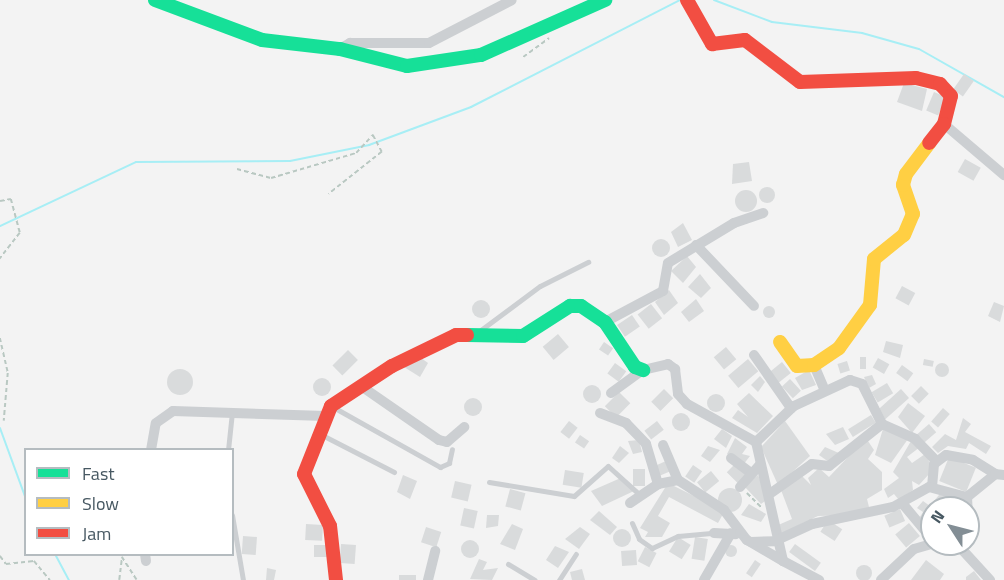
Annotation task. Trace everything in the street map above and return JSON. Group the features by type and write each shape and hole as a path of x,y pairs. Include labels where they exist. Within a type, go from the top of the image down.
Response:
{"street":[{"path":"155,0 262,40 340,49 407,66 481,55 605,0"},
{"path":"340,49 350,43 429,43 512,0"},
{"path":"687,0 712,44 745,40 800,82 907,78 940,84 951,96 944,124 906,174 903,186 913,214 904,235 874,260 870,305 839,348 814,365 794,364 780,342"},
{"path":"944,124 1004,175"},
{"path":"605,322 663,291 668,263 696,245 763,213"},
{"path":"696,245 754,306"},
{"path":"336,580 330,526 304,474 318,432 328,411 361,386 456,335 476,333 523,336 570,306 581,306 605,322 635,367 643,370"},
{"path":"754,356 791,408"},
{"path":"611,393 643,370 668,364 675,369 678,394 687,404 756,442"},
{"path":"814,365 824,388"},
{"path":"756,442 791,408 824,388 859,381 882,424 915,439 936,461"},
{"path":"361,386 439,440 447,442 464,427"},
{"path":"152,448 162,415 173,411 232,414 328,411"},
{"path":"600,413 626,423 646,444 658,484"},
{"path":"771,493 812,464 829,466 882,424"},
{"path":"756,442 760,465 771,493 769,513 775,541 783,561"},
{"path":"663,445 678,480 720,507 742,536 819,580"},
{"path":"936,461 954,454 1000,475"},
{"path":"731,458 751,473"},
{"path":"932,487 936,461"},
{"path":"740,487 760,465"},
{"path":"968,496 1000,475"},
{"path":"630,502 658,484 678,480"},
{"path":"714,533 775,541 812,524 902,503 932,487 964,496"},
{"path":"902,503 920,525"},
{"path":"704,580 742,536"},
{"path":"881,580 914,549 920,547"},
{"path":"428,580 435,551"},
{"path":"966,556 990,580"}],"lane":[{"path":"476,333 540,286 588,262"},
{"path":"328,411 440,466 449,463 452,449"},
{"path":"228,448 232,414"},
{"path":"318,432 394,472"},
{"path":"489,482 574,496 608,466 640,495"},
{"path":"632,523 639,539 652,548 684,535 714,533"},
{"path":"234,527 243,580"},
{"path":"559,580 576,554"},
{"path":"508,564 535,580"}],"path":[{"path":"524,57 548,38 556,21"},
{"path":"237,169 271,178 356,153 373,135 382,152 329,194"},
{"path":"0,201 11,199 20,233 0,259"},
{"path":"0,338 8,373 4,421"},
{"path":"740,487 769,513"},
{"path":"0,556 6,564 34,561 50,580"},
{"path":"119,580 122,556 137,580"}],"building":[{"path":"964,74 974,81 963,96 953,90"},
{"path":"904,83 927,89 922,111 897,102"},
{"path":"934,92 946,97 938,115 926,110"},
{"path":"965,159 981,168 973,181 958,172"},
{"path":"749,162 752,181 732,184 733,164"},
{"path":"764,187 770,187 775,195 773,201 764,203 759,198 759,192"},
{"path":"746,190 754,193 757,201 754,209 746,212 738,209 735,201 738,193"},
{"path":"683,223 692,240 678,247 671,232"},
{"path":"661,239 667,242 670,248 667,254 661,257 655,254 652,248 655,242"},
{"path":"687,256 696,267 683,283 671,271"},
{"path":"700,274 711,288 701,298 688,287"},
{"path":"902,286 915,293 909,305 895,298"},
{"path":"669,290 678,303 664,315 655,302"},
{"path":"696,299 704,311 689,322 681,312"},
{"path":"481,300 487,303 490,309 487,315 481,318 475,315 472,309 475,303"},
{"path":"994,302 1004,306 1000,322 988,316"},
{"path":"651,304 662,318 649,329 638,314"},
{"path":"769,306 775,312 769,318 763,312"},
{"path":"632,315 640,327 625,337 617,325"},
{"path":"558,334 569,347 554,360 543,347"},
{"path":"886,341 903,345 900,358 883,352"},
{"path":"604,342 613,348 608,356 599,349"},
{"path":"726,347 736,359 724,370 714,357"},
{"path":"348,350 358,360 342,375 332,366"},
{"path":"417,355 428,363 420,377 404,367"},
{"path":"860,357 866,357 866,369 860,369"},
{"path":"878,358 889,364 884,374 873,368"},
{"path":"748,359 758,371 738,388 728,376"},
{"path":"924,359 934,361 933,367 923,365"},
{"path":"847,361 850,371 840,373 837,364"},
{"path":"782,362 791,373 778,384 769,373"},
{"path":"615,363 626,371 619,382 607,374"},
{"path":"942,363 947,365 949,370 947,375 942,377 937,375 935,370 937,365"},
{"path":"902,365 913,373 907,381 896,373"},
{"path":"180,369 189,373 193,382 189,391 180,395 171,391 167,382 171,373"},
{"path":"809,370 816,385 802,390 795,378"},
{"path":"872,375 876,384 869,388 864,377"},
{"path":"760,376 765,382 758,392 751,385"},
{"path":"318,378 326,378 331,383 329,394 318,396 313,391 313,383"},
{"path":"790,379 801,391 793,398 782,387"},
{"path":"887,383 893,393 878,403 872,392"},
{"path":"588,385 596,385 601,390 599,401 588,403 583,398 583,390"},
{"path":"921,386 929,394 919,404 911,396"},
{"path":"664,389 673,398 660,411 651,402"},
{"path":"901,389 909,398 883,421 875,412"},
{"path":"619,392 630,403 616,417 605,406"},
{"path":"749,393 773,416 757,433 732,418 738,410 748,417 737,404"},
{"path":"712,394 720,394 725,399 723,410 712,412 707,407 707,399"},
{"path":"469,398 477,398 482,403 480,414 469,416 464,411 464,403"},
{"path":"908,403 925,416 912,433 898,417"},
{"path":"943,408 950,414 938,427 931,422"},
{"path":"681,413 687,416 690,422 687,428 681,431 675,428 672,422 675,416"},
{"path":"871,415 876,423 853,437 848,429"},
{"path":"963,418 971,424 965,432 991,446 986,454 969,443 966,449 948,446 938,453 932,447 945,434 956,440"},
{"path":"569,421 578,428 569,439 560,432"},
{"path":"657,421 664,430 651,440 644,431"},
{"path":"785,421 810,456 778,485 761,447"},
{"path":"929,424 936,432 923,444 915,436"},
{"path":"843,427 849,439 835,445 826,434"},
{"path":"722,429 732,436 726,448 714,439"},
{"path":"883,429 908,439 891,463 875,455"},
{"path":"580,435 589,441 584,449 575,442"},
{"path":"735,438 747,447 742,454 750,456 743,465 727,454"},
{"path":"866,438 874,450 868,459 882,472 882,490 867,499 869,507 853,515 818,516 780,534 776,526 792,519 781,490 801,475 811,485 808,478 819,468 829,477"},
{"path":"639,440 642,452 633,454 628,441"},
{"path":"911,441 920,447 907,457 912,463 928,452 930,473 919,485 912,481 913,490 899,500 894,494 888,498 884,489 899,478 893,472"},
{"path":"620,446 629,453 619,463 612,458"},
{"path":"708,446 720,450 710,462 701,456"},
{"path":"825,447 841,454 833,465 819,455"},
{"path":"949,457 976,468 966,492 939,481"},
{"path":"666,461 671,471 659,476 657,465"},
{"path":"736,463 747,474 738,484 727,472"},
{"path":"693,465 702,471 694,483 685,477"},
{"path":"633,469 645,469 645,486 633,486"},
{"path":"565,470 584,473 581,488 563,485"},
{"path":"711,471 719,481 705,492 697,482"},
{"path":"403,475 417,481 410,499 397,492"},
{"path":"758,475 768,499 761,504 744,486"},
{"path":"623,477 634,491 602,506 591,491"},
{"path":"455,481 472,485 468,501 451,498"},
{"path":"668,483 716,507 723,514 718,523 669,497 658,516 670,523 662,537 645,537 648,532 640,528"},
{"path":"730,488 739,491 742,500 739,509 730,512 721,509 718,500 721,491"},
{"path":"510,489 525,493 521,511 505,506"},
{"path":"943,490 952,496 938,496"},
{"path":"749,504 766,514 761,522 741,515"},
{"path":"464,508 478,511 474,529 460,526"},
{"path":"900,509 905,521 889,528 884,516"},
{"path":"599,511 617,527 610,535 590,520"},
{"path":"487,515 499,515 498,526 486,528"},
{"path":"828,520 842,529 835,541 820,532"},
{"path":"909,523 920,536 906,548 895,535"},
{"path":"306,524 323,525 322,541 305,540"},
{"path":"512,524 523,529 515,550 500,544"},
{"path":"426,527 441,532 436,547 421,542"},
{"path":"580,527 590,534 579,549 565,539"},
{"path":"622,529 628,532 631,538 628,544 622,547 616,544 613,538 616,532"},
{"path":"243,536 257,537 256,555 242,554"},
{"path":"678,537 691,545 682,559 669,551"},
{"path":"695,537 708,539 704,561 692,559"},
{"path":"470,540 477,542 479,549 477,556 470,558 463,556 461,549 463,542"},
{"path":"341,544 356,545 355,564 340,563"},
{"path":"795,544 821,563 815,571 789,552"},
{"path":"314,545 327,545 327,557 314,557"},
{"path":"733,545 737,551 733,557 729,557 725,549"},
{"path":"555,546 569,552 558,568 546,560"},
{"path":"645,547 657,553 649,567 638,561"},
{"path":"636,550 637,565 622,566 621,551"},
{"path":"479,559 487,562 483,570 498,568 492,580 470,579"},
{"path":"755,560 761,564 752,577 746,573"},
{"path":"926,560 944,574 940,580 911,580"},
{"path":"861,565 867,565 872,573 870,579 861,581 856,576 856,570"},
{"path":"267,568 276,570 274,580 266,580"},
{"path":"582,569 585,580 572,580 570,572"},
{"path":"974,571 981,580 966,580 966,577"},
{"path":"399,575 416,575 416,580 399,580"}],"waterway":[{"path":"0,226 136,162 290,161 369,145 471,107 680,0"},
{"path":"714,0 772,22 862,33 919,49 1004,97"},
{"path":"0,428 24,494"},
{"path":"56,556 69,580"}],"traffic: fast":[{"path":"155,0 262,40 340,49 407,66 481,55 605,0"},
{"path":"467,335 523,336 570,306 581,306 605,322 635,367 643,370"}],"traffic: slow":[{"path":"780,342 797,366 814,365 839,348 870,305 874,259 904,235 913,214 903,185 906,174 929,143"}],"traffic: jam":[{"path":"687,0 712,44 745,40 800,82 916,78 940,84 951,96 944,124 929,143"},
{"path":"336,580 330,526 304,474 331,406 392,366 456,335 467,335"}]}
